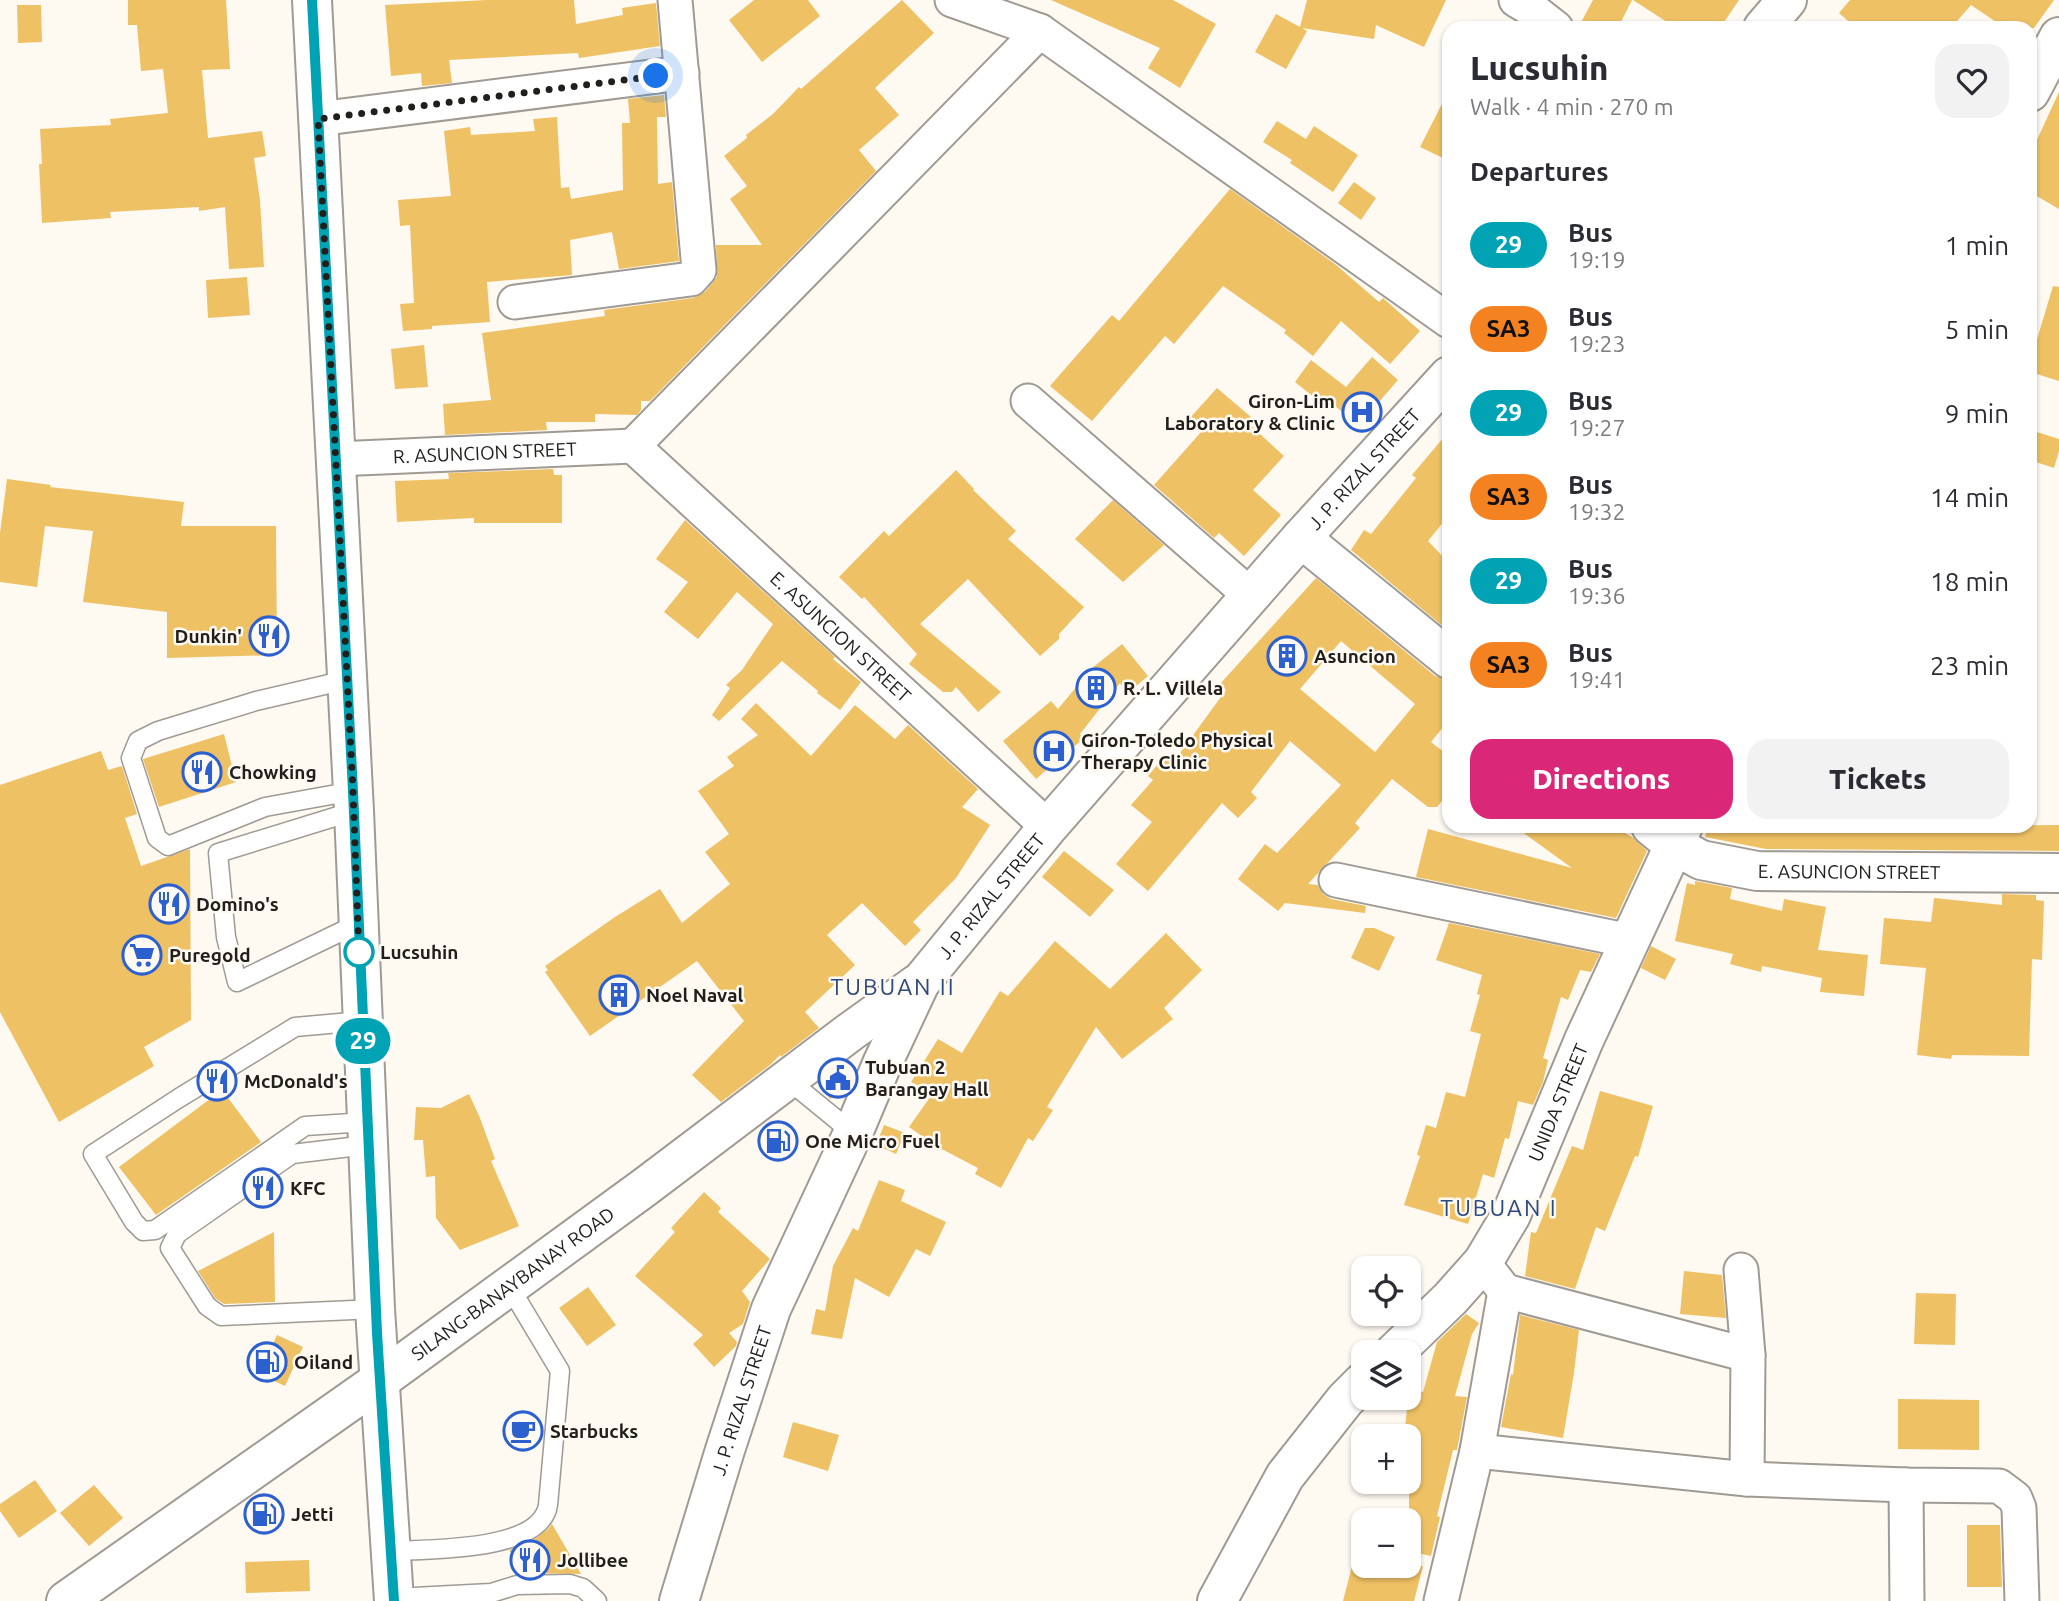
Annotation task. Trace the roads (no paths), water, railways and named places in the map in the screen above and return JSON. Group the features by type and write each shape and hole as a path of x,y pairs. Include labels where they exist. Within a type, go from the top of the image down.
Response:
{"main road":[{"path":"312,0 359,923 375,1309 394,1599"},
{"path":"2037,80 2058,43"},
{"name":"J. P. RIZAL STREET","path":"679,1601 724,1450 771,1309 920,983 1048,827 1301,538 1442,384"},
{"path":"1301,538 1442,653"},
{"name":"UNIDA STREET","path":"1407,1340 1450,1299 1494,1276 1511,1215 1584,1040 1630,941 1669,833"},
{"name":"E. ASUNCION STREET","path":"1670,833 1701,860 1757,871 2059,873"},
{"name":"SILANG-BANAYBANAY ROAD","path":"66,1601 95,1590 920,983"},
{"path":"1217,1601 1285,1476 1351,1394"}],"street":[{"path":"515,302 691,279 699,270 675,0"},
{"path":"952,0 1040,31 1442,316"},
{"path":"1516,0 1547,21"},
{"path":"633,446 1040,31"},
{"path":"318,119 682,73"},
{"path":"1028,401 1250,596"},
{"name":"R. ASUNCION STREET","path":"336,459 633,446"},
{"name":"E. ASUNCION STREET","path":"633,446 1048,827"},
{"path":"1336,880 1630,941"},
{"path":"1741,1269 1748,1355 1747,1479"},
{"path":"1441,1601 1477,1451 1494,1276 1748,1355"},
{"path":"1477,1451 1747,1479 1999,1486 2015,1498 2019,1508 2022,1601"},
{"path":"1906,1485 1907,1601"}],"lane":[{"path":"346,680 256,701 158,731 138,741 131,758 157,838 168,846 265,807 353,801"},
{"path":"353,801 218,853 226,937 237,982 359,923"},
{"path":"362,1021 295,1027 93,1154 134,1222 143,1231 155,1230 305,1126 367,1133"},
{"path":"787,1079 853,1133"},
{"path":"367,1133 292,1154 177,1234 170,1248 207,1306 221,1316 375,1309"},
{"path":"391,1551 489,1543 521,1535 536,1527 545,1516 561,1371 509,1286"},
{"path":"394,1599 491,1593 517,1585 570,1584 583,1588 597,1601"}],"place":[{"name":"Giron-Lim Laboratory & Clinic","path":"1362,412"},
{"name":"Dunkin'","path":"269,636"},
{"name":"Asuncion","path":"1287,656"},
{"name":"R. L. Villela","path":"1096,688"},
{"name":"Giron-Toledo Physical Therapy Clinic","path":"1054,751"},
{"name":"Chowking","path":"202,772"},
{"name":"Domino's","path":"169,904"},
{"name":"Lucsuhin","path":"359,952"},
{"name":"Puregold","path":"142,955"},
{"name":"Noel Naval","path":"619,995"},
{"name":"Tubuan 2 Barangay Hall","path":"838,1078"},
{"name":"McDonald's","path":"217,1081"},
{"name":"One Micro Fuel","path":"778,1141"},
{"name":"KFC","path":"263,1188"},
{"name":"Oiland","path":"267,1362"},
{"name":"Starbucks","path":"523,1431"},
{"name":"Jetti","path":"264,1514"},
{"name":"Jollibee","path":"530,1560"}],"district":[{"name":"TUBUAN II","path":"893,987"},
{"name":"TUBUAN I","path":"1499,1208"}]}
